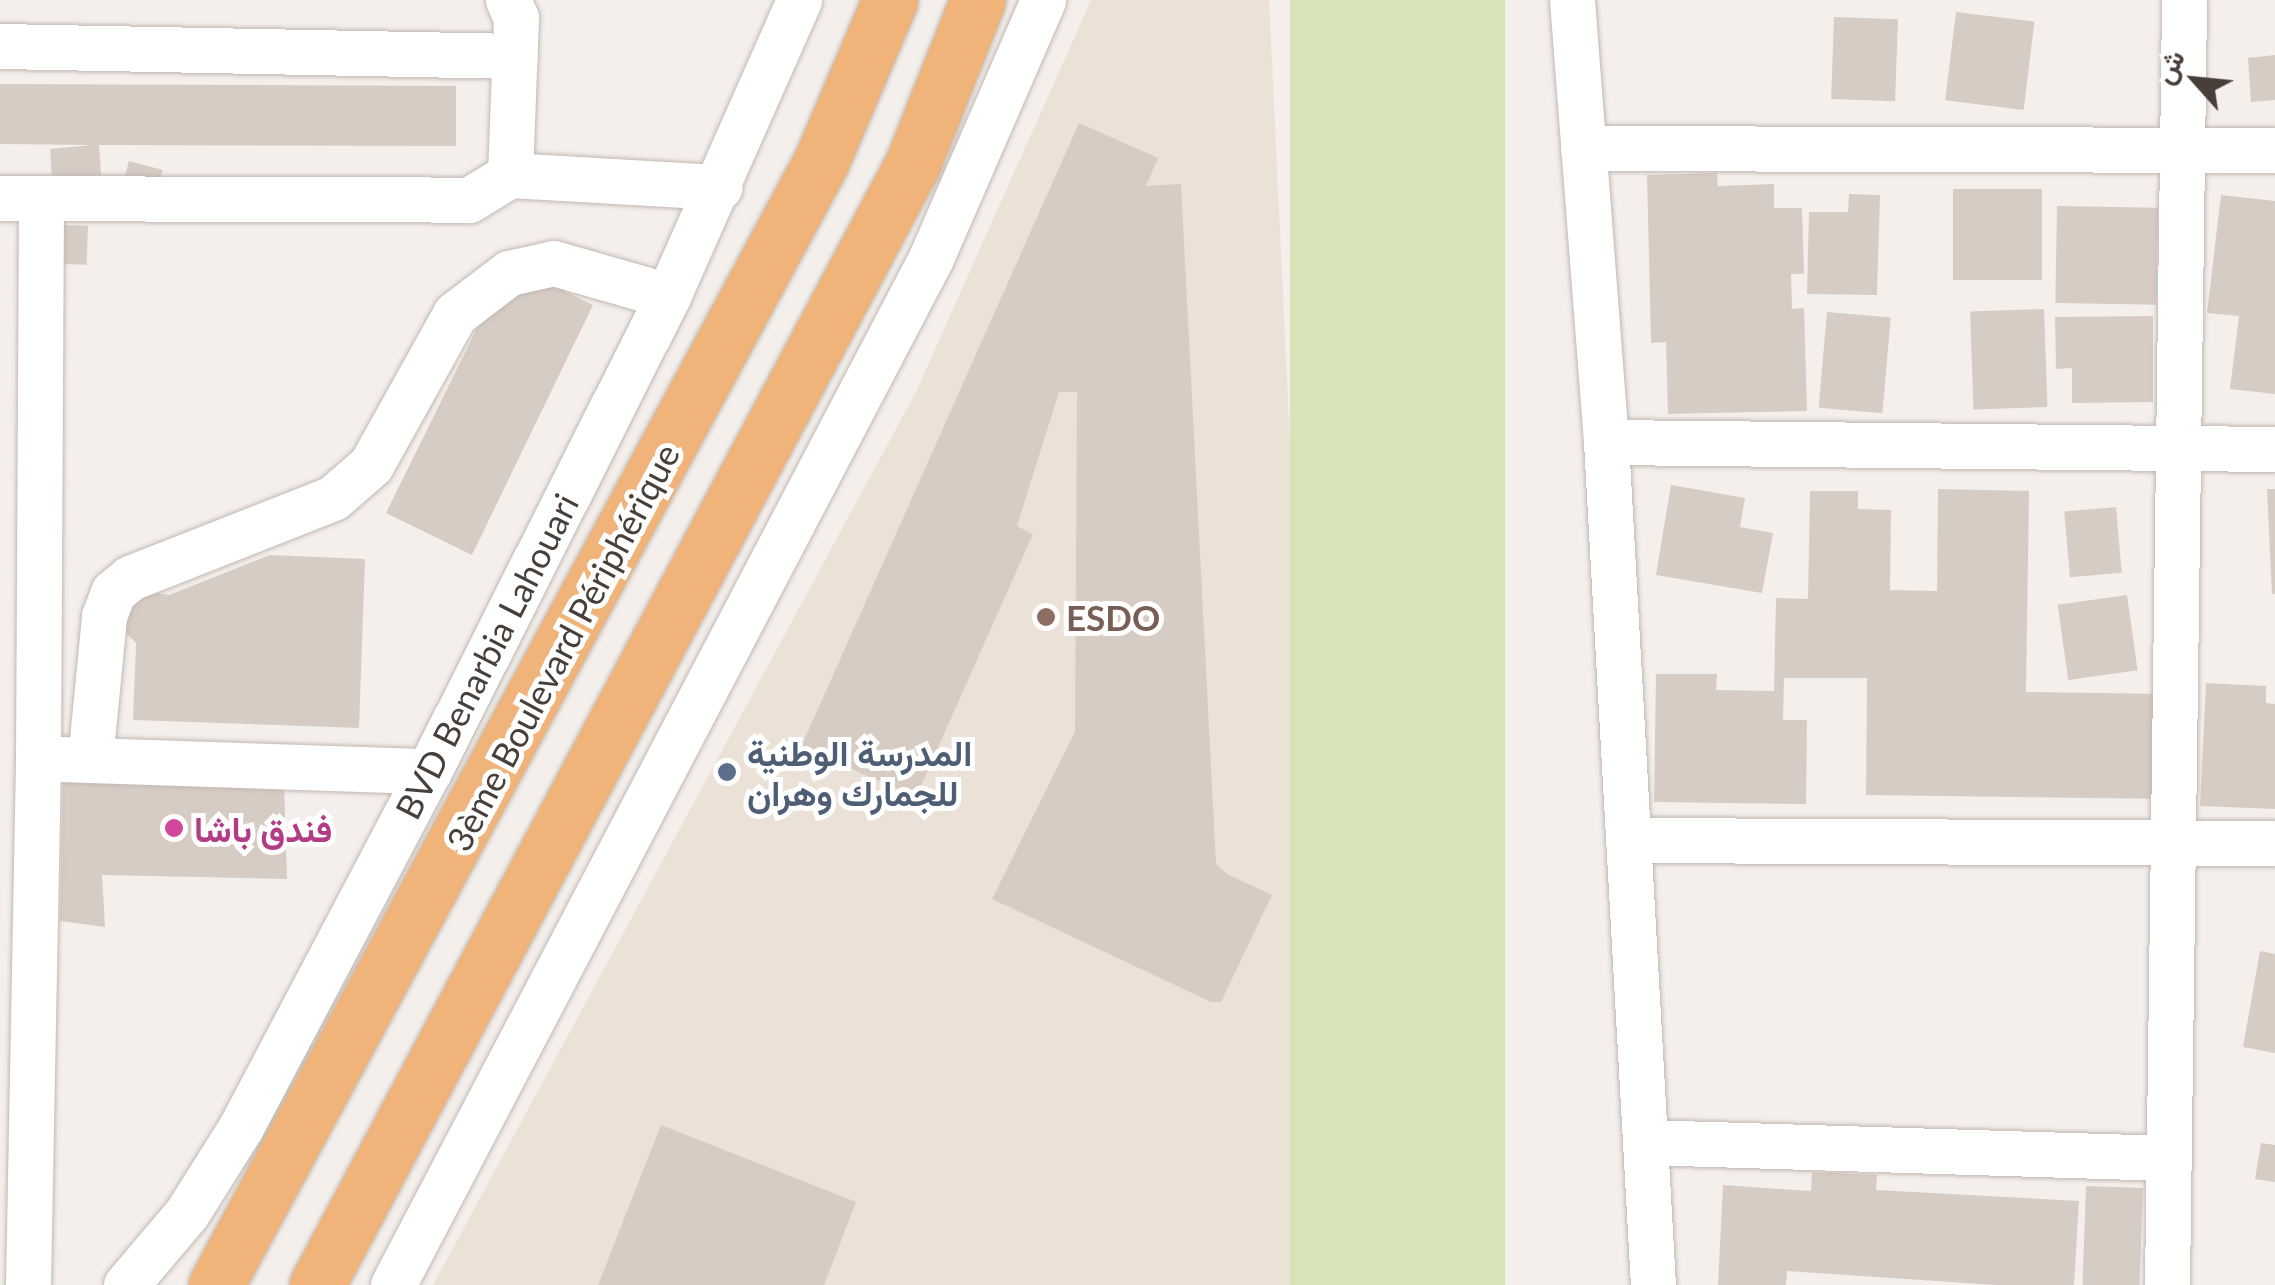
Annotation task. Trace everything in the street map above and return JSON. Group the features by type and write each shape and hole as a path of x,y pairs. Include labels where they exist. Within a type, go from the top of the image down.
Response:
{"highway":[{"name":"3ème Boulevard Périphérique","path":"227,1265 822,162 890,0"},
{"path":"316,1285 913,163 978,0"}],"street":[{"path":"508,0 516,18 510,175"},
{"name":"BVD Benarbia Lahouari","path":"126,1285 187,1214 241,1127 429,771 668,296 720,187 799,0"},
{"path":"393,1285 932,258 1043,0"},
{"path":"1572,0 1606,442 1653,1285"},
{"path":"2167,1285 2184,0"},
{"path":"0,46 515,56"},
{"path":"1583,148 2275,150"},
{"path":"28,1285 38,758 20,198 469,200 510,175 720,187"},
{"path":"90,760 104,616 113,592 130,578 333,498 371,465 455,314 509,274 554,263 668,296"},
{"path":"1606,442 2275,449"},
{"path":"38,758 429,771"},
{"path":"1628,840 2275,842"},
{"path":"1645,1142 2169,1158"},
{"path":"189,1285 227,1265"}],"shaded area":[{"name":"ESDO","path":"1091,0 1269,0 1309,843 1321,879 1309,1070 1327,1285 433,1285 917,390"}],"green space":[{"path":"1290,0 1505,0 1505,1285 1290,1285"}],"building":[{"path":"1956,12 2034,22 2024,110 1945,100"},
{"path":"1834,17 1898,19 1895,101 1831,99"},
{"path":"2275,55 2275,100 2251,102 2248,58"},
{"path":"0,84 456,86 456,146 99,145 102,188 53,192 50,149 93,145 0,144"},
{"path":"1079,123 1158,158 1146,186 1181,184 1216,864 1227,874 1272,895 1221,1002 1211,1002 992,899 1075,732 1077,392 1059,392 1017,526 1033,534 916,797 801,747"},
{"path":"129,161 163,170 156,195 122,186"},
{"path":"1717,173 1718,186 1774,184 1774,208 1802,208 1804,274 1791,274 1792,309 1804,308 1807,411 1668,414 1666,342 1651,343 1647,175"},
{"path":"1953,189 2042,189 2042,280 1953,280"},
{"path":"1849,194 1880,195 1877,295 1807,294 1809,212 1848,212"},
{"path":"2221,195 2275,201 2275,394 2230,389 2239,316 2207,313"},
{"path":"2057,206 2158,208 2156,305 2055,303"},
{"path":"64,225 88,226 87,265 63,264"},
{"path":"538,278 593,305 472,555 386,513 485,312"},
{"path":"2044,309 2047,407 1973,410 1970,312"},
{"path":"1827,312 1891,318 1882,413 1819,408"},
{"path":"2153,316 2153,402 2072,403 2072,368 2056,369 2055,317"},
{"path":"1671,485 1745,498 1740,527 1773,533 1762,593 1656,575"},
{"path":"1938,489 2029,491 2026,692 2169,694 2167,799 1866,795 1867,678 1784,678 1783,720 1807,720 1806,804 1654,802 1656,674 1717,674 1716,690 1774,691 1776,598 1808,599 1810,491 1858,491 1858,509 1891,510 1890,590 1937,591"},
{"path":"2267,489 2275,489 2275,594 2272,594"},
{"path":"2116,507 2122,573 2070,577 2064,512"},
{"path":"270,555 365,559 359,728 133,720 136,643 122,629 130,598 146,591 169,595"},
{"path":"2127,595 2138,670 2068,680 2058,605"},
{"path":"2206,683 2266,686 2266,703 2275,704 2275,809 2200,806"},
{"name":"فندق باشا","path":"63,775 284,782 287,879 102,875 105,927 60,921"},
{"path":"2260,951 2275,954 2275,1053 2243,1047"},
{"path":"661,1125 856,1202 824,1285 598,1285"},
{"path":"2261,1143 2275,1145 2275,1182 2255,1179"},
{"path":"1812,1172 1877,1175 1876,1190 2079,1201 2074,1285 1996,1285 1787,1271 1786,1285 1718,1285 1723,1185 1811,1191"},
{"path":"2086,1186 2143,1188 2140,1285 2083,1285"}],"place":[{"name":"ESDO","path":"1046,617"},
{"name":"المدرسة الوطنية للجمارك وهران","path":"727,772"},
{"name":"فندق باشا","path":"174,828"}]}
